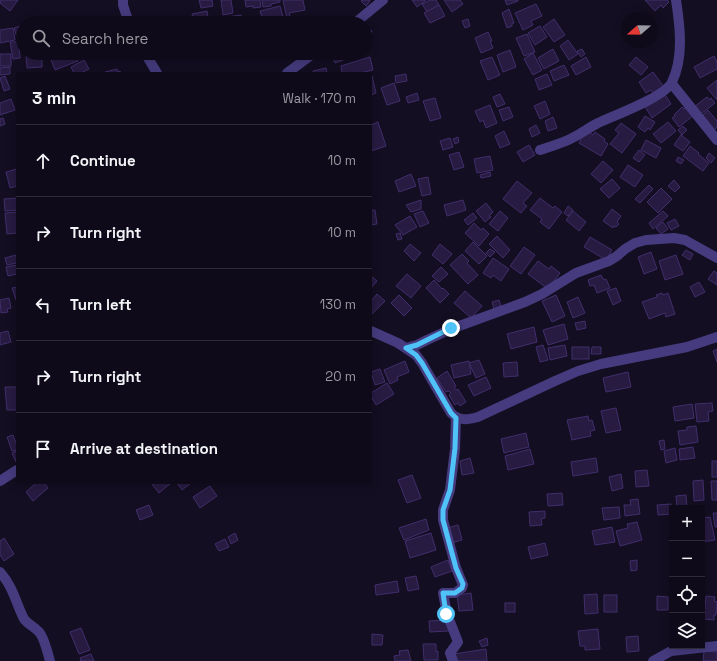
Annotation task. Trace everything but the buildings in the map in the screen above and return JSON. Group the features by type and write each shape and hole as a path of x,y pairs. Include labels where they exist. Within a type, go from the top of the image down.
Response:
{"street":[{"path":"123,0 127,16"},
{"path":"364,16 383,0"},
{"path":"540,150 573,138 596,124 656,96 672,84 680,53 680,27 676,0"},
{"path":"149,60 156,72"},
{"path":"288,72 305,60"},
{"path":"672,84 717,140"},
{"path":"406,348 417,345 451,328 525,302 542,294 576,273 609,261 635,243 646,240 674,238 685,240 717,258"},
{"path":"372,331 398,343 416,355 451,413 456,418 463,419 478,417 578,371 608,363 687,347 717,337"},
{"path":"453,661 450,653 458,642 446,614 443,593 455,593 462,588 463,584 456,568 443,520 443,510 450,490 455,448 456,418"},
{"path":"0,481 16,471"},
{"path":"0,572 13,591 23,618 41,635 50,661"},
{"path":"653,661 671,652 717,646"}],"route":[{"path":"446,614 443,593 455,593 462,588 463,584 456,568 444,529 443,520 443,510 450,490 455,448 456,418 451,413 422,363 416,355 406,348 417,345 451,328"}]}
